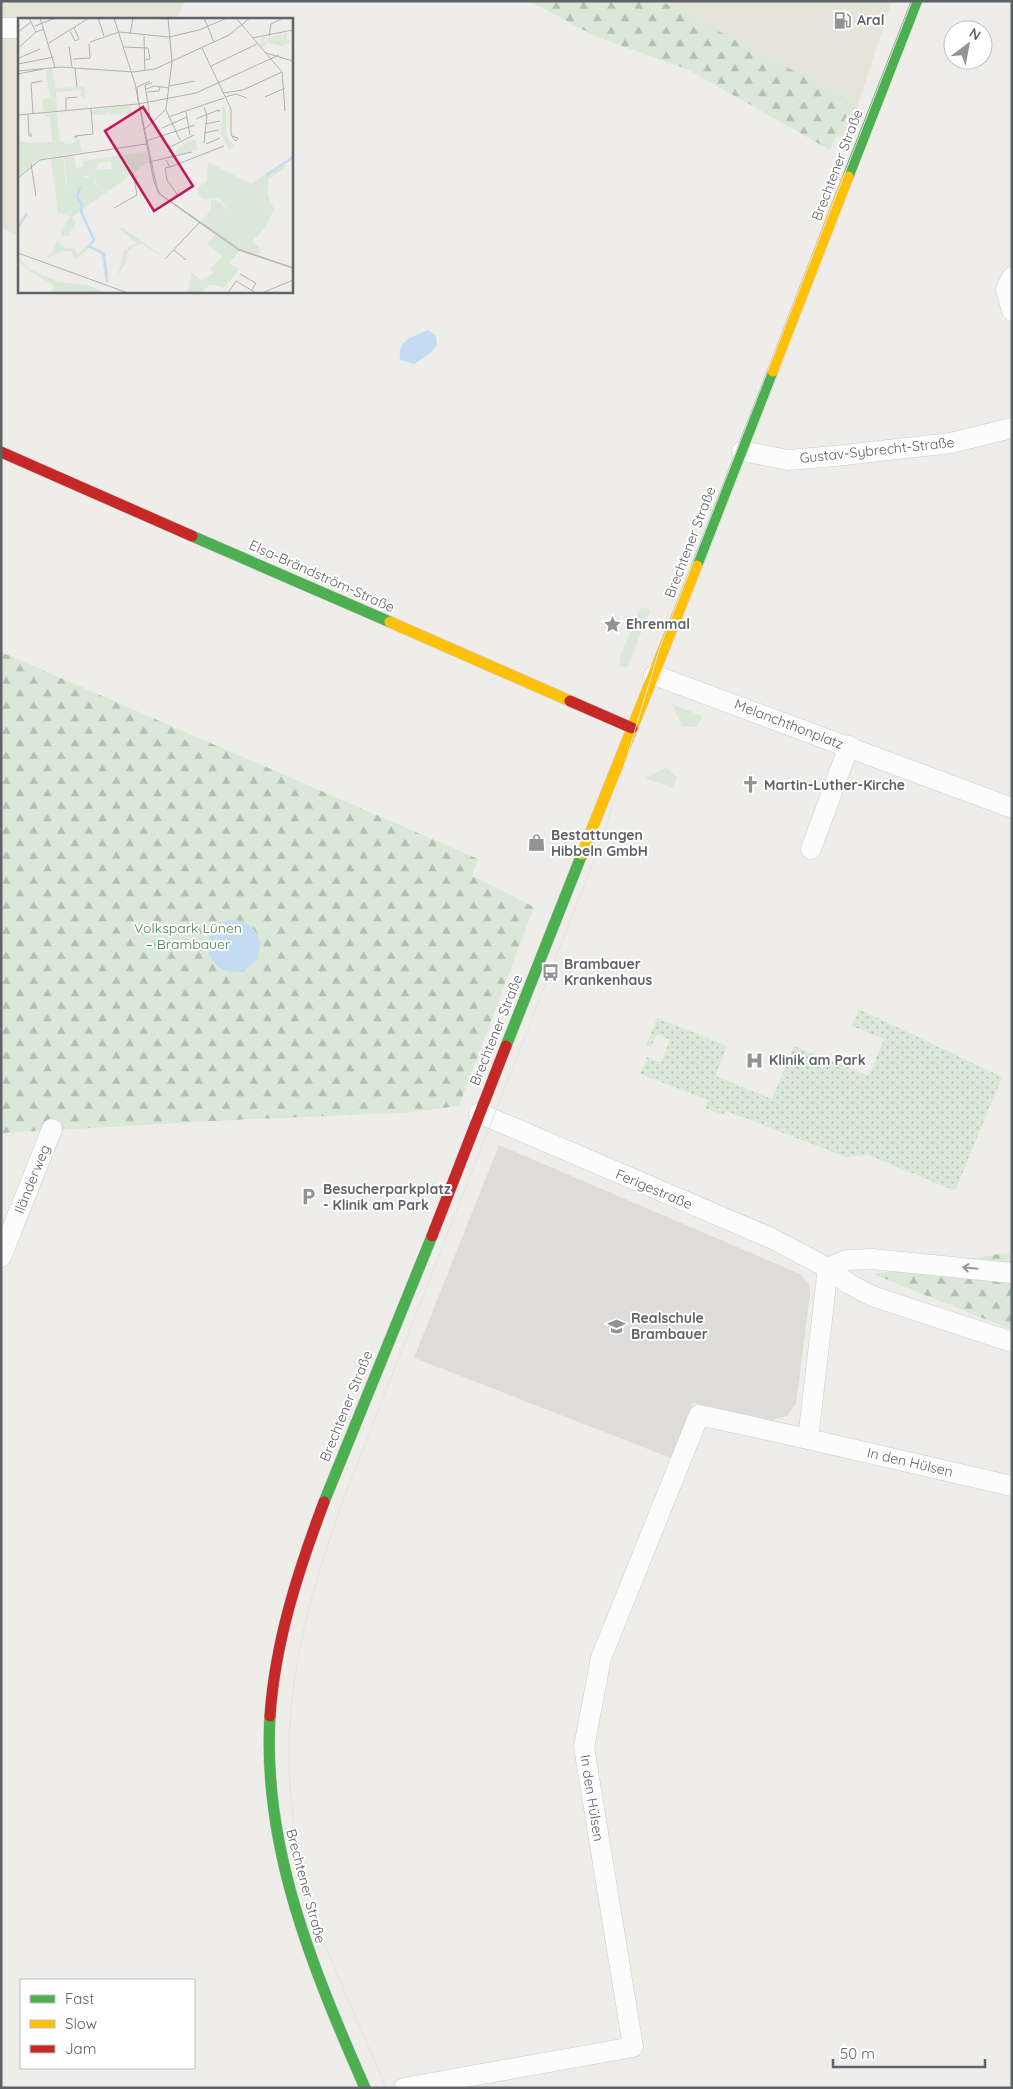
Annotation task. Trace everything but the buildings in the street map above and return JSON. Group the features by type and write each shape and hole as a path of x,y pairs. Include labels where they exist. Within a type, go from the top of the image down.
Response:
{"main road":[{"name":"Brechtener Straße","path":"365,2088 313,1965 293,1907 275,1833 271,1794 269,1736 272,1697 286,1618 311,1535 429,1244 479,1113 654,675 917,1"},
{"name":"Elsa-Brändström-Straße","path":"1,452 632,728"}],"street":[{"path":"1,28 18,28"},
{"path":"1012,277 1006,289 1012,311"},
{"name":"Gustav-Sybrecht-Straße","path":"742,451 788,460 835,456 951,443 1012,428"},
{"name":"Melanchthonplatz","path":"654,675 849,746 810,849"},
{"path":"849,746 1012,808"},
{"name":"Ferigestraße","path":"479,1113 771,1238 828,1268 849,1284 872,1296 1012,1342"},
{"name":"Iländerweg","path":"1,1257 52,1129"},
{"path":"808,1439 828,1268 847,1260 872,1259 1012,1273"},
{"name":"In den Hülsen","path":"404,2088 633,2047 584,1747 601,1658 700,1415 1012,1486"}],"shaded area":[{"path":"1,1 185,1 177,18 18,18 18,236 1,228"},
{"path":"580,1 892,1 846,141"},
{"name":"Realschule Brambauer","path":"499,1145 800,1274 809,1284 810,1293 796,1404 787,1416 772,1420 693,1403 671,1458 414,1358"}],"green space":[{"path":"529,1 661,1 853,102 830,150 689,70 597,37"},
{"path":"641,607 650,610 627,668 619,665 621,660 619,659"},
{"name":"Volkspark Lünen – Brambauer","path":"1,652 478,859 472,876 534,907 459,1106 402,1113 1,1133"},
{"path":"672,704 702,716 697,727 682,726"},
{"path":"666,768 677,778 672,788 645,778"},
{"path":"859,1009 1002,1077 955,1191 868,1155 846,1157 726,1111 724,1115 705,1108 708,1100 640,1074 647,1057 661,1063 670,1040 657,1034 651,1047 646,1045 657,1018 727,1046 715,1076 772,1099 794,1046 869,1076 884,1039 852,1026"},
{"path":"1012,1252 1012,1330 873,1274"}],"water":[{"path":"428,330 436,336 437,345 428,355 414,364 400,360 403,343 411,337"},
{"path":"234,920 248,924 256,932 260,946 256,960 248,968 234,972 220,968 212,960 208,946 212,932 220,924"}],"tram line":[{"path":"386,2088 344,1991 315,1916 296,1837 290,1786 289,1736 293,1688 302,1639 314,1591 347,1490 602,840 660,647 912,1"},
{"path":"651,699 923,1"}],"traffic: fast":[{"path":"848,177 917,1"},
{"path":"697,566 773,371"},
{"path":"192,536 390,622"},
{"path":"506,1046 582,854"},
{"path":"324,1502 432,1236"},
{"path":"270,1716 270,1765 274,1813 295,1907 327,1998 365,2088"}],"traffic: slow":[{"path":"773,371 848,177"},
{"path":"582,854 697,566"},
{"path":"390,622 570,701"}],"traffic: jam":[{"path":"1,452 192,536"},
{"path":"570,701 632,728"},
{"path":"432,1236 506,1046"},
{"path":"270,1716 282,1634 305,1554 324,1502"}],"place":[{"name":"Aral","path":"843,20"},
{"name":"Ehrenmal","path":"612,624"},
{"name":"Martin-Luther-Kirche","path":"750,785"},
{"name":"Bestattungen Hibbeln GmbH","path":"537,843"},
{"name":"Brambauer Krankenhaus","path":"550,972"},
{"name":"Klinik am Park","path":"755,1060"},
{"name":"Besucherparkplatz - Klinik am Park","path":"309,1197"},
{"name":"Realschule Brambauer","path":"617,1326"}]}
